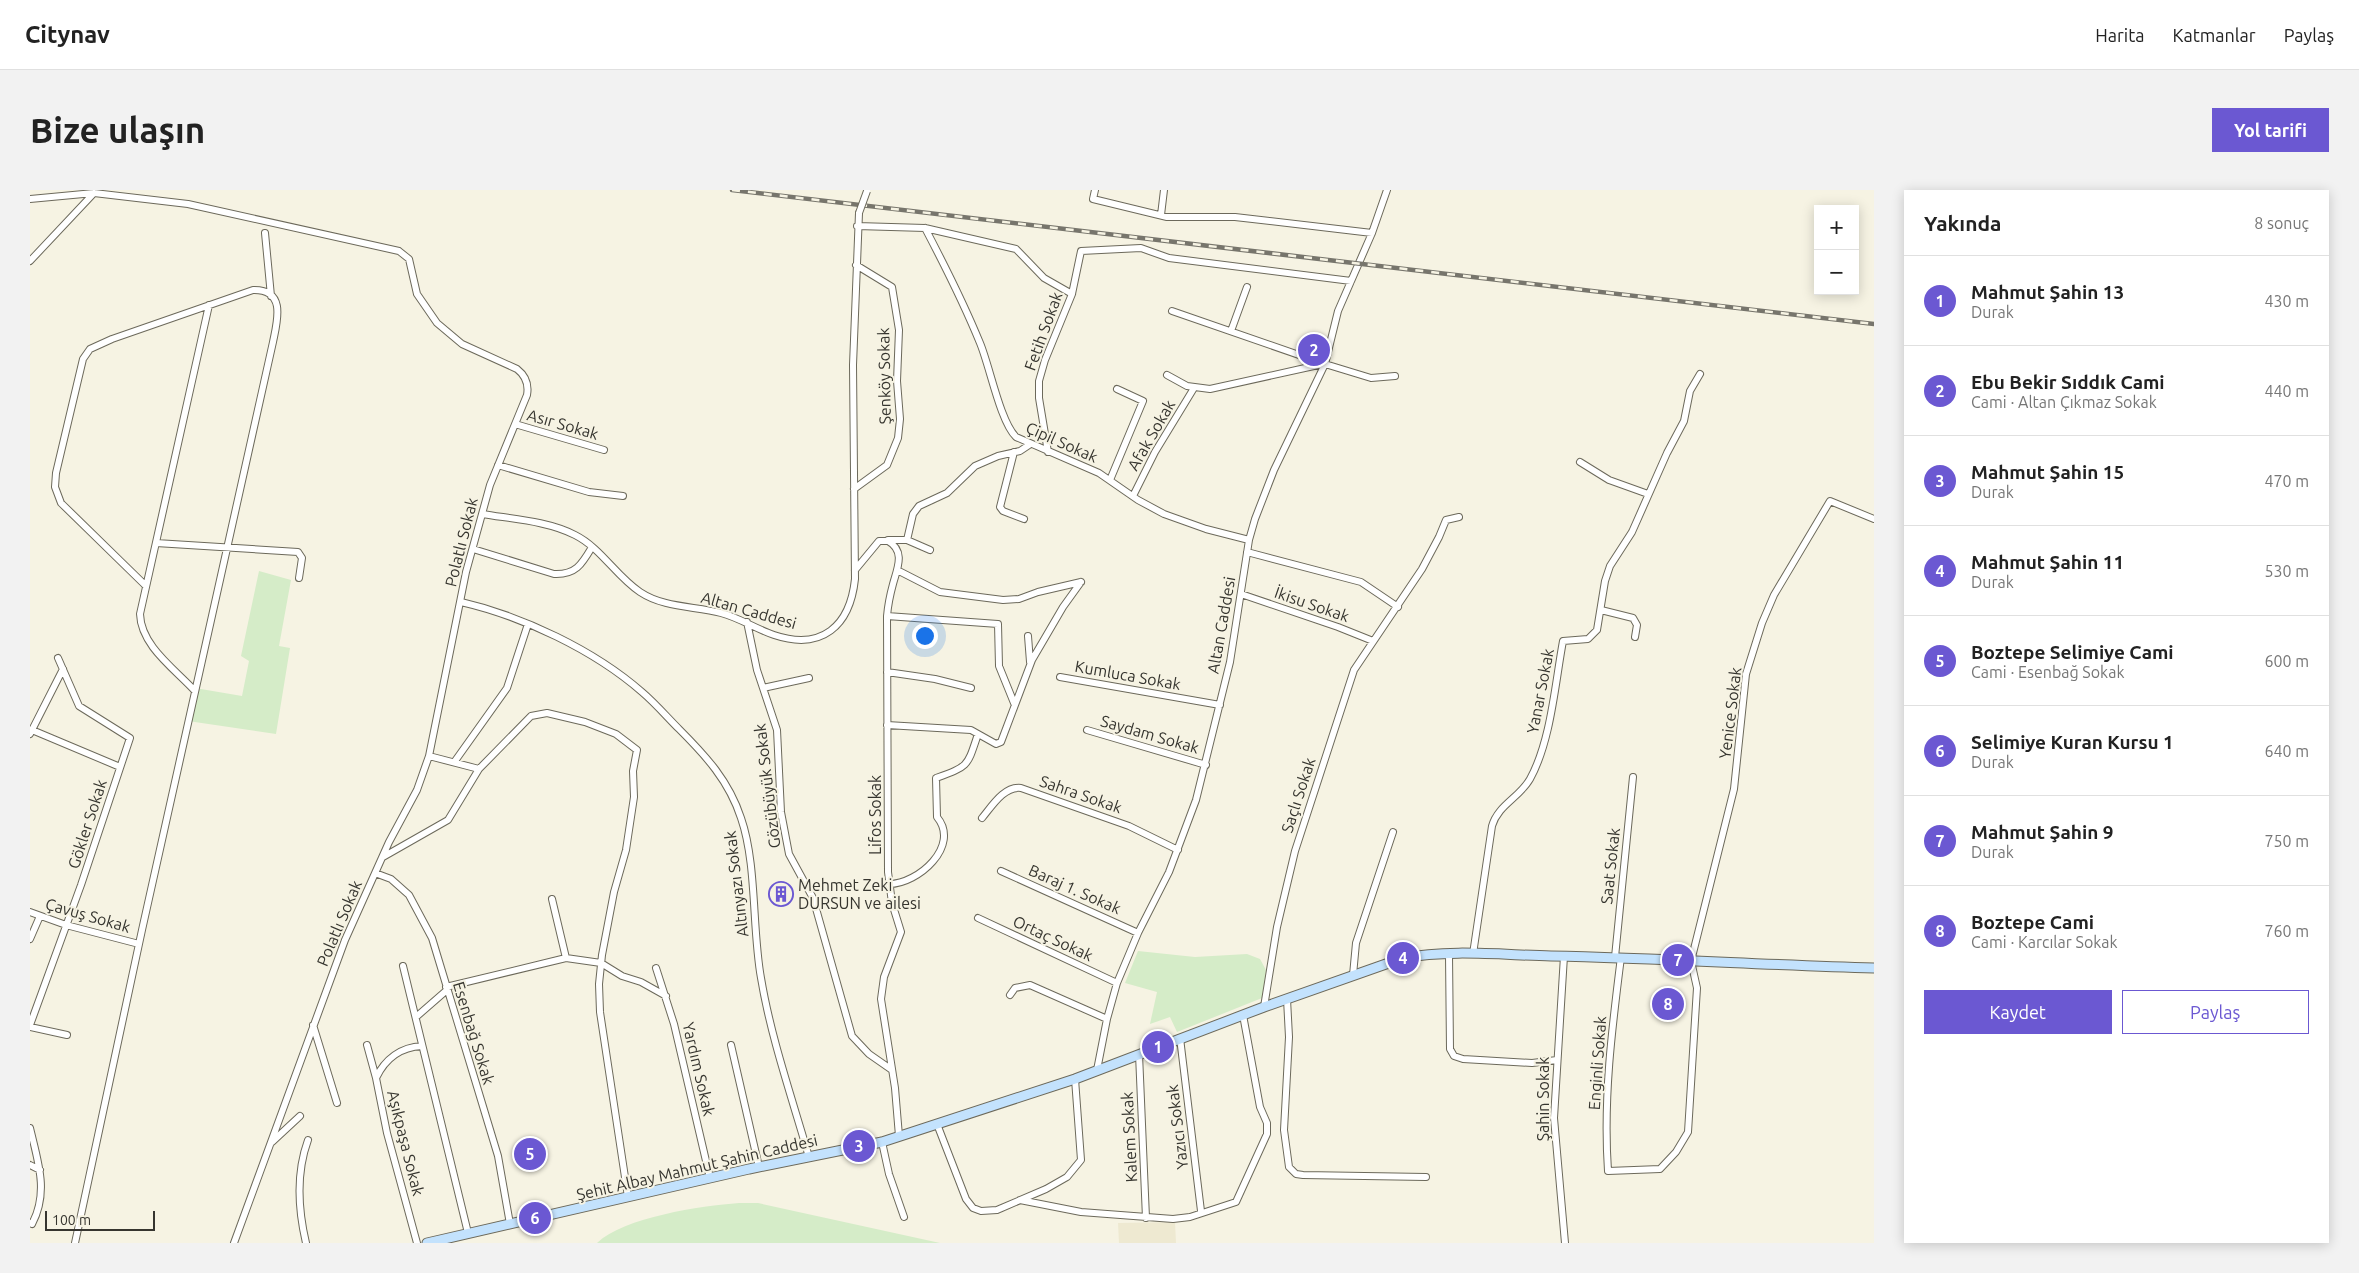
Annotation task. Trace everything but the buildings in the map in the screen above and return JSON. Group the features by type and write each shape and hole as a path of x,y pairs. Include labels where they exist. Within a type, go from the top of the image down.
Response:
{"street":[{"path":"1095,190 1093,199 1161,215 1235,217 1372,233"},
{"path":"1161,215 1164,190"},
{"name":"Altan Caddesi","path":"1097,1070 1107,1019 1117,983 1138,933 1178,850 1206,765 1230,662 1249,540 1268,485 1325,364 1338,311 1372,233 1387,190"},
{"name":"Altan Caddesi","path":"482,514 556,527 573,534 592,546 636,589 646,596 663,602 719,612 747,622 774,635 797,639 813,638 833,630 845,618 850,607 855,570 853,365 857,226 859,213 867,191"},
{"path":"30,261 94,193"},
{"name":"Polatlı Sokak","path":"30,199 94,193 188,204 403,252 409,259 420,301 437,323 462,344 514,368 523,375 528,391 498,465 482,514 461,602 429,756 417,790 375,873 345,940 234,1243"},
{"path":"857,226 925,228 1016,249 1040,274 1072,294"},
{"name":"Çipil Sokak","path":"925,228 950,275 977,335 1007,425 1016,437 1029,445 1091,469 1133,496 1178,520 1249,540"},
{"path":"266,233 271,296"},
{"name":"Fetih Sokak","path":"1048,452 1039,398 1039,381 1045,360 1072,294 1081,251 1141,248 1169,258 1351,281"},
{"name":"Şenköy Sokak","path":"854,489 887,465 895,448 900,419 897,381 899,330 892,287 856,265"},
{"path":"1231,331 1247,287"},
{"path":"75,1243 278,315 277,304 271,296 261,290 253,290 112,339 95,346 87,353 82,363 56,473 55,487 61,503 146,586"},
{"path":"195,690 150,643 144,634 140,614 209,305"},
{"path":"1172,311 1371,378 1395,376"},
{"path":"1167,375 1180,383 1194,388 1218,388 1325,364"},
{"name":"Yanar Sokak","path":"1473,954 1488,844 1493,821 1503,806 1522,791 1534,772 1544,745 1564,641 1584,640 1593,636 1598,627 1605,581 1610,566 1632,532 1648,494 1684,421 1690,391 1700,374"},
{"name":"Afak Sokak","path":"1133,496 1155,452 1194,388"},
{"path":"1110,480 1143,402 1117,389"},
{"name":"Asır Sokak","path":"515,424 604,450"},
{"path":"907,540 912,517 919,506 947,493 975,466 1029,445"},
{"path":"1014,452 1000,507 1003,511 1024,519"},
{"path":"1580,462 1609,480 1648,494"},
{"path":"498,465 589,492 623,496"},
{"name":"Yenice Sokak","path":"1691,961 1734,790 1746,674 1762,623 1780,585 1830,501 1874,519"},
{"name":"Saçlı Sokak","path":"1264,1007 1283,901 1302,827 1354,670 1372,641 1398,607 1431,553 1446,520 1459,517"},
{"name":"Lifos Sokak","path":"885,540 892,542 898,550 900,560 887,616 886,672 889,884 901,932 881,991 900,1136"},
{"path":"855,570 876,542 907,540 930,550"},
{"path":"156,543 298,552 302,558 299,578"},
{"path":"473,549 554,574 566,574 580,567 592,546"},
{"path":"1247,552 1361,582 1398,607"},
{"path":"887,725 971,730 996,744 1001,742 1006,732 1014,703 1030,665 1062,607 1081,582 1038,592 1019,599 1003,600 940,592 897,570"},
{"name":"İkisu Sokak","path":"1241,594 1338,627 1372,641"},
{"name":"Altınyazı Sokak","path":"461,602 494,610 528,624 587,655 642,692 706,757 730,791 741,817 748,846 761,979 809,1157"},
{"path":"1601,610 1633,618 1637,625 1635,637"},
{"path":"887,616 998,624 999,666 1014,703"},
{"name":"Gözübüyük Sokak","path":"747,622 763,688 777,730 781,812 789,854 813,898 852,1036 870,1054 892,1070"},
{"path":"455,761 507,688 528,624"},
{"path":"1028,636 1030,665"},
{"name":"Gökler Sokak","path":"30,1026 130,738 79,706 58,658"},
{"path":"63,670 31,732 120,767"},
{"path":"886,672 935,679 971,688"},
{"name":"Kumluca Sokak","path":"1060,677 1220,705"},
{"path":"763,688 809,678"},
{"path":"383,857 448,820 479,769 527,718 543,712 602,728 624,739 637,750 633,771 634,797 626,850 614,892 601,963 600,1012 628,1197"},
{"name":"Saydam Sokak","path":"1087,730 1206,765"},
{"path":"889,884 905,882 914,877 938,856 943,836 941,821 937,817 936,778 961,769 968,763 978,734"},
{"path":"429,756 455,761 479,769"},
{"name":"Saat Sokak","path":"1618,957 1633,777"},
{"name":"Sahra Sokak","path":"982,818 1000,796 1013,787 1018,787 1129,826 1178,850"},
{"path":"1353,975 1356,943 1393,832"},
{"name":"Baraj 1. Sokak","path":"1001,871 1138,933"},
{"name":"Esenbağ Sokak","path":"375,873 398,884 414,902 432,938 498,1156 510,1224"},
{"path":"552,900 566,958"},
{"name":"Çavuş Sokak","path":"30,912 66,925 139,944"},
{"path":"30,939 40,916"},
{"name":"Ortaç Sokak","path":"978,918 1117,983"},
{"name":"Şehit Albay Mahmut Şahin Caddesi","path":"428,1243 710,1178 882,1142 1075,1079 1264,1007 1403,958 1473,954 1618,957 1874,968"},
{"path":"1449,955 1450,1049 1454,1056 1463,1059 1532,1063 1556,1060"},
{"name":"Şahin Sokak","path":"1564,956 1556,1060 1554,1118 1565,1243"},
{"name":"Enginli Sokak","path":"1618,957 1609,1049 1606,1138 1608,1171 1660,1169 1670,1159 1688,1132 1697,988 1691,961"},
{"path":"416,1017 446,988 566,958 601,963 622,976 641,982 666,996"},
{"path":"403,966 468,1233"},
{"name":"Yardım Sokak","path":"656,968 666,996 710,1178"},
{"path":"1010,995 1015,988 1030,985 1107,1019"},
{"path":"1286,999 1289,1037 1284,1130 1290,1169 1296,1174 1303,1175 1426,1177"},
{"path":"1020,1200 1081,1212 1173,1219 1190,1217 1201,1211 1236,1202 1267,1134 1267,1123 1260,1108 1243,1015"},
{"path":"313,1025 337,1103"},
{"path":"30,1026 67,1035"},
{"name":"Yazıcı Sokak","path":"1180,1038 1201,1211"},
{"path":"732,1044 760,1167"},
{"path":"367,1045 376,1078"},
{"name":"Aşıkpaşa Sokak","path":"417,1243 387,1133 376,1078 384,1065 397,1053 409,1048 422,1046"},
{"name":"Kalem Sokak","path":"1138,1054 1146,1218"},
{"path":"937,1124 966,1199 970,1205 981,1211 989,1212 1061,1181 1072,1172 1081,1160 1075,1079"},
{"path":"270,1144 300,1116"},
{"path":"30,1128 43,1185 42,1198 36,1218 32,1224 30,1223"},
{"path":"306,1243 299,1184 302,1157 308,1140"},
{"path":"882,1142 904,1217"},
{"path":"30,1165 40,1170"}],"shaded area":[{"path":"1175,1222 1176,1243 1119,1243 1118,1223"}],"green space":[{"path":"259,571 291,580 279,646 290,648 276,734 188,721 195,688 242,696 249,661 241,656"},
{"path":"1138,951 1195,957 1247,954 1260,959 1266,970 1262,998 1177,1032 1170,1017 1150,1024 1157,992 1125,983"},
{"path":"739,1203 758,1203 940,1243 597,1243 625,1226 664,1214"}],"railway":[{"path":"732,190 1874,324"}],"place":[{"name":"Ebu Bekir Sıddık Cami","path":"1314,350"},
{"name":"Mehmet Zeki DURSUN ve ailesi","path":"781,894"},
{"name":"Mahmut Şahin 11","path":"1403,958"},
{"name":"Mahmut Şahin 9","path":"1678,960"},
{"name":"Boztepe Cami","path":"1668,1004"},
{"name":"Mahmut Şahin 13","path":"1158,1047"},
{"name":"Mahmut Şahin 15","path":"859,1146"},
{"name":"Boztepe Selimiye Cami","path":"530,1154"},
{"name":"Selimiye Kuran Kursu 1","path":"535,1218"}]}
